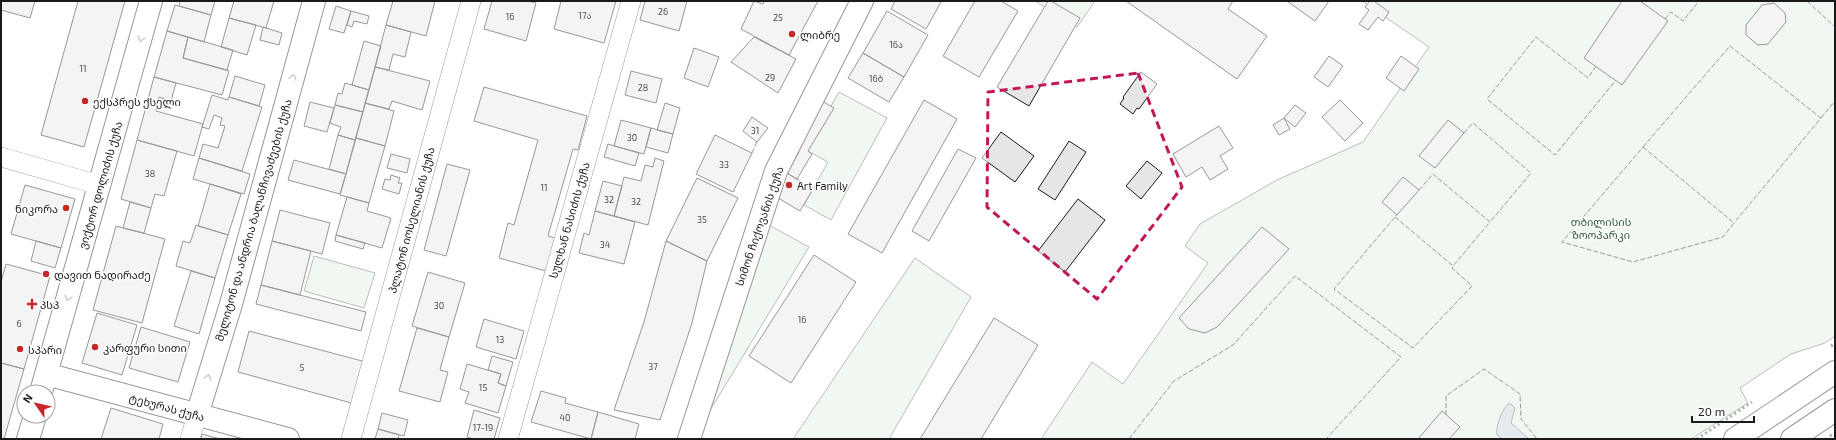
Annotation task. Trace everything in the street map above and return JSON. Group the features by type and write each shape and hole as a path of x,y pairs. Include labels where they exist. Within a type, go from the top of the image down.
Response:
{"street":[{"name":"ვიქტორ დოლიძის ქუჩა","path":"44,383 151,1"},
{"name":"მელიტონ და ანდრია ბალანჩივაძეების ქუჩა","path":"190,439 231,304 314,1"},
{"name":"პლატონ იოსელიანის ქუჩა","path":"351,439 471,1"},
{"name":"სულხან ნასიძის ქუჩა","path":"508,439 631,1"},
{"name":"სიმონ ჩიქოვანის ქუჩა","path":"689,439 776,172 862,1"},
{"path":"1,156 99,185"},
{"path":"1735,439 1835,372"},
{"name":"ტეხურას ქუჩა","path":"44,383 197,414 288,439"},
{"path":"1792,439 1835,410"},
{"path":"28,439 33,424"}],"highlighted area":[{"path":"1138,73 1182,187 1097,299 987,207 988,92"}],"green space":[{"path":"1035,1 1095,1 1077,27"},
{"name":"თბილისის ზოოპარკი","path":"1362,1 1835,1 1835,336 1825,343 1791,354 1740,388 1748,403 1691,439 1041,439 1092,362 1123,384 1208,263 1185,246 1200,224 1277,180 1363,142 1429,47"},
{"path":"839,92 887,118 831,220 804,205 828,162 806,150"},
{"path":"767,224 809,247 700,427"},
{"path":"314,256 375,273 364,308 304,291"},
{"path":"915,258 971,297 889,439 793,439"}],"shaded area":[{"path":"1508,404 1511,404 1515,408 1511,423 1529,439 1503,439 1497,435 1497,428 1503,410"}],"building":[{"path":"1,1 35,1 30,18 1,10"},
{"path":"78,1 125,1 84,147 41,135"},
{"path":"180,1 215,1 211,15 179,6"},
{"path":"234,1 274,1 266,28 229,18"},
{"path":"393,1 435,1 426,36 386,25"},
{"path":"492,1 528,1 536,3 526,41 484,29"},
{"path":"561,1 616,1 604,43 554,29"},
{"path":"645,1 687,1 679,31 640,20"},
{"path":"754,1 763,4 764,1 818,1 789,55 741,29"},
{"path":"895,1 941,2 926,29 891,9"},
{"path":"975,1 1001,1 1018,11 979,77 943,56"},
{"path":"1048,1 1051,1 1080,18 1029,106 997,87"},
{"path":"1126,1 1233,1 1228,9 1267,36 1237,79"},
{"path":"1287,1 1329,1 1315,21"},
{"path":"1370,1 1374,1 1389,12 1383,21 1378,17 1368,30 1359,24 1369,10 1365,7"},
{"path":"1622,1 1640,1 1668,21 1622,85 1584,58"},
{"path":"1774,3 1785,13 1786,22 1768,44 1758,45 1746,35 1746,25 1762,5"},
{"path":"175,5 211,15 204,42 167,31"},
{"path":"336,6 351,11 344,33 329,29"},
{"path":"351,11 369,16 367,24 354,21 352,27 347,25"},
{"path":"887,11 928,35 904,77 863,53"},
{"path":"229,18 256,25 247,55 221,47"},
{"path":"386,25 411,32 405,57 393,54 389,70 375,67"},
{"path":"263,27 282,33 279,45 260,40"},
{"path":"167,31 188,37 183,58 229,71 222,95 154,77"},
{"path":"188,37 233,50 227,70 183,58"},
{"path":"754,37 796,59 778,93 731,62"},
{"path":"364,41 381,46 369,90 352,85"},
{"path":"694,48 719,57 708,87 684,78"},
{"path":"863,53 904,77 889,102 848,78"},
{"path":"1329,56 1343,66 1328,87 1314,77"},
{"path":"1401,56 1419,69 1404,91 1386,78"},
{"path":"375,67 430,81 422,110 392,101 389,109 365,103"},
{"path":"631,71 662,79 656,103 625,95"},
{"path":"1141,72 1157,84 1139,109 1137,108 1133,114 1120,104 1124,98 1123,97"},
{"path":"235,76 265,85 259,106 229,97"},
{"path":"154,77 176,83 171,101 159,97 156,111 203,124 194,156 137,140"},
{"path":"345,83 369,90 363,112 335,105 338,93 342,94"},
{"path":"484,87 587,116 578,150 573,149 548,236 555,238 546,271 499,258 508,223 514,225 538,140 474,121"},
{"path":"212,95 228,100 229,97 262,107 242,171 199,158 203,144 218,148 225,126 220,125 222,118 214,115 209,129 202,127"},
{"path":"924,100 957,119 882,253 848,234"},
{"path":"1340,100 1363,123 1345,141 1322,117"},
{"path":"822,101 834,108 808,151 812,154 797,179 787,173 799,152 794,149"},
{"path":"310,102 334,108 327,132 304,126"},
{"path":"365,103 394,111 385,146 356,138"},
{"path":"665,103 680,108 673,134 657,130"},
{"path":"335,105 363,112 355,140 338,135 341,127 330,123"},
{"path":"1295,105 1306,113 1295,127 1284,118"},
{"path":"752,117 768,128 757,142 743,131"},
{"path":"1284,118 1290,129 1279,135 1273,125"},
{"path":"621,120 651,128 644,154 614,146"},
{"path":"1448,120 1464,133 1435,168 1419,156"},
{"path":"1219,126 1233,148 1220,156 1228,169 1210,180 1202,167 1186,177 1173,154"},
{"path":"651,128 673,134 668,153 646,147"},
{"path":"1001,132 1034,156 1015,182 982,158"},
{"path":"338,135 355,140 346,174 329,169"},
{"path":"715,135 752,153 733,192 696,174"},
{"path":"356,138 385,146 369,203 340,195"},
{"path":"137,140 177,151 164,196 155,194 151,208 121,199"},
{"path":"1069,141 1086,152 1055,200 1038,189"},
{"path":"608,144 639,153 635,166 604,157"},
{"path":"958,149 976,158 929,241 912,231"},
{"path":"391,154 410,159 407,173 387,168"},
{"path":"199,158 250,174 244,194 193,179"},
{"path":"655,158 664,161 648,225 614,216 624,177 641,181 645,165 653,167"},
{"path":"294,160 346,174 340,194 288,180"},
{"path":"1147,161 1162,173 1141,199 1126,186"},
{"path":"447,164 470,170 446,256 424,250"},
{"path":"787,173 813,189 800,211 773,195"},
{"path":"391,175 400,178 398,183 402,183 399,194 382,189 385,179 390,180"},
{"path":"1403,177 1419,190 1397,215 1382,202"},
{"path":"697,178 738,198 707,261 666,241"},
{"path":"603,181 622,186 614,216 595,211"},
{"path":"210,184 241,194 228,235 198,226"},
{"path":"25,185 75,199 61,248 11,234"},
{"path":"347,197 369,203 367,211 391,218 382,248 336,235"},
{"path":"1078,199 1105,220 1065,272 1038,251"},
{"path":"130,202 151,208 144,233 123,228"},
{"path":"280,210 330,223 322,254 272,241"},
{"path":"595,211 635,222 624,264 579,253 584,233 589,235"},
{"path":"196,225 228,235 215,278 176,266 183,241 190,243"},
{"path":"116,226 165,239 142,323 93,310"},
{"path":"1262,227 1289,249 1217,327 1205,333 1189,329 1179,318"},
{"path":"336,235 365,243 363,249 335,241"},
{"path":"36,241 61,248 55,268 31,261"},
{"path":"272,241 311,251 300,295 261,285"},
{"path":"666,241 707,261 692,323 660,420 614,410 644,322"},
{"path":"814,255 856,282 791,383 749,356"},
{"path":"6,264 50,276 24,369 1,363 1,282"},
{"path":"191,271 215,278 199,334 174,326"},
{"path":"428,272 465,283 449,337 412,326"},
{"path":"261,285 366,312 361,331 256,304"},
{"path":"97,313 137,325 122,375 82,363"},
{"path":"994,318 1038,345 981,439 920,439"},
{"path":"484,319 524,331 516,359 476,347"},
{"path":"141,327 190,342 178,382 129,368"},
{"path":"417,328 449,337 440,370 448,372 440,402 399,391"},
{"path":"249,331 366,362 355,404 238,372"},
{"path":"492,356 513,362 506,386 498,383 501,374 488,370"},
{"path":"1,363 24,369 20,384 16,384 16,397 4,439 1,439"},
{"path":"467,364 501,374 498,383 506,386 498,413 465,403 469,392 460,389"},
{"path":"541,391 566,398 565,403 598,412 591,439 531,422"},
{"path":"111,408 163,424 159,439 101,439"},
{"path":"474,410 500,418 494,439 473,439 467,437"},
{"path":"1442,411 1460,427 1449,439 1418,439"},
{"path":"598,412 639,424 635,439 591,439"},
{"path":"382,413 408,420 404,436 378,429"},
{"path":"378,429 399,435 398,439 375,439"},
{"path":"202,434 220,439 201,439"}],"hedge":[{"path":"1831,346 1835,343"},
{"path":"1697,439 1752,402"},
{"path":"1830,436 1835,433"}],"fence":[{"path":"1665,19 1671,12 1683,21 1699,1"},
{"path":"1807,1 1835,27"},
{"path":"1596,66 1588,78 1536,37 1487,99 1555,155 1616,80"},
{"path":"1643,147 1730,46 1821,118 1734,223"},
{"path":"1821,118 1835,101"},
{"path":"1464,133 1473,123 1531,173 1490,222"},
{"path":"752,153 757,142"},
{"path":"1643,147 1734,223 1723,237 1633,262 1562,242 1643,147"},
{"path":"1419,190 1433,174 1490,222 1453,266"},
{"path":"1395,217 1453,266 1452,268 1472,286 1413,348 1334,289 1395,217 1397,215"},
{"path":"1129,439 1174,381 1233,345 1295,276 1401,357 1326,439"},
{"path":"1446,415 1446,396 1484,369 1520,394 1521,419 1537,439"}],"place":[{"name":"ლიბრე","path":"792,34"},
{"name":"ექსპრეს ქსელი","path":"85,101"},
{"name":"Art Family","path":"789,185"},
{"name":"ნიკორა","path":"66,208"},
{"name":"დავით ნადირაძე","path":"46,274"},
{"name":"პსპ","path":"32,304"},
{"name":"კარფური სითი","path":"95,347"},
{"name":"სპარი","path":"20,349"}]}
